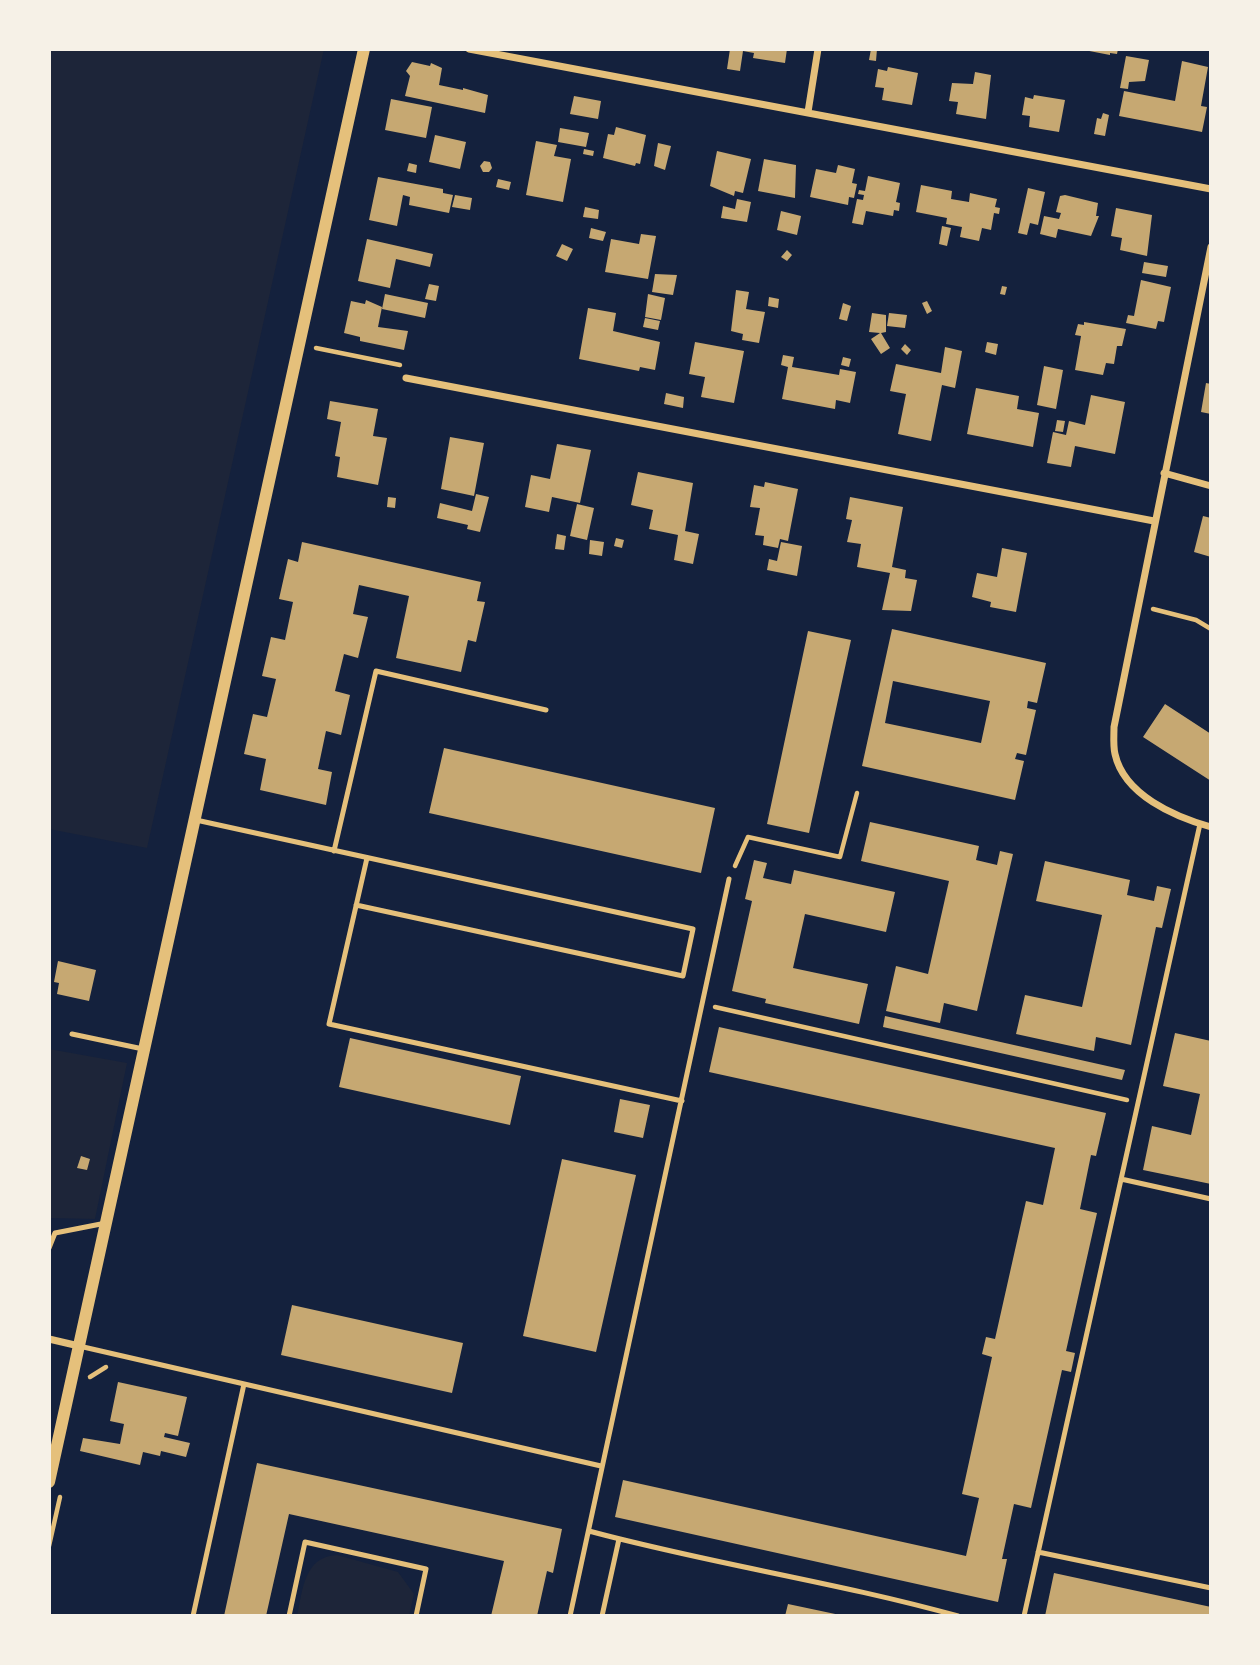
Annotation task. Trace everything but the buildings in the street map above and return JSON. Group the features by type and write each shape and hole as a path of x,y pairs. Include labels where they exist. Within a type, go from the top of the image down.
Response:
{"street":[{"path":"49,1482 364,49"},
{"path":"469,49 1211,189"},
{"path":"808,113 818,49"},
{"path":"1211,247 1114,727 1115,755 1127,777 1147,799 1211,827"},
{"path":"406,378 1154,521"},
{"path":"1164,473 1211,486"},
{"path":"49,1339 79,1346"}],"lane":[{"path":"334,851 376,671 545,710"},
{"path":"193,820 693,929 683,976 356,905"},
{"path":"1024,1616 1200,824"},
{"path":"367,858 329,1024 682,1101"},
{"path":"570,1616 601,1465 627,1366 729,879"},
{"path":"72,1034 143,1049"},
{"path":"1121,1178 1211,1199"},
{"path":"49,1248 54,1233 106,1223"},
{"path":"79,1346 601,1465"},
{"path":"193,1616 244,1384"},
{"path":"589,1531 877,1594 958,1616"},
{"path":"602,1616 619,1539"},
{"path":"289,1616 305,1542 426,1569 416,1616"},
{"path":"1038,1552 1211,1588"}],"path":[{"path":"298,345 400,363 406,378"},
{"path":"1137,606 1196,620 1211,629"},
{"path":"729,879 748,838 840,857 857,793"},
{"path":"703,1005 1138,1102"},
{"path":"85,1386 90,1376 107,1366"},
{"path":"49,1546 61,1493"}],"shaded area":[{"path":"49,49 324,49 147,848 49,829"},
{"path":"49,1049 127,1063 95,1219 49,1218"},
{"path":"337,1555 398,1572 414,1594 409,1616 297,1616 311,1568 326,1557"}]}
